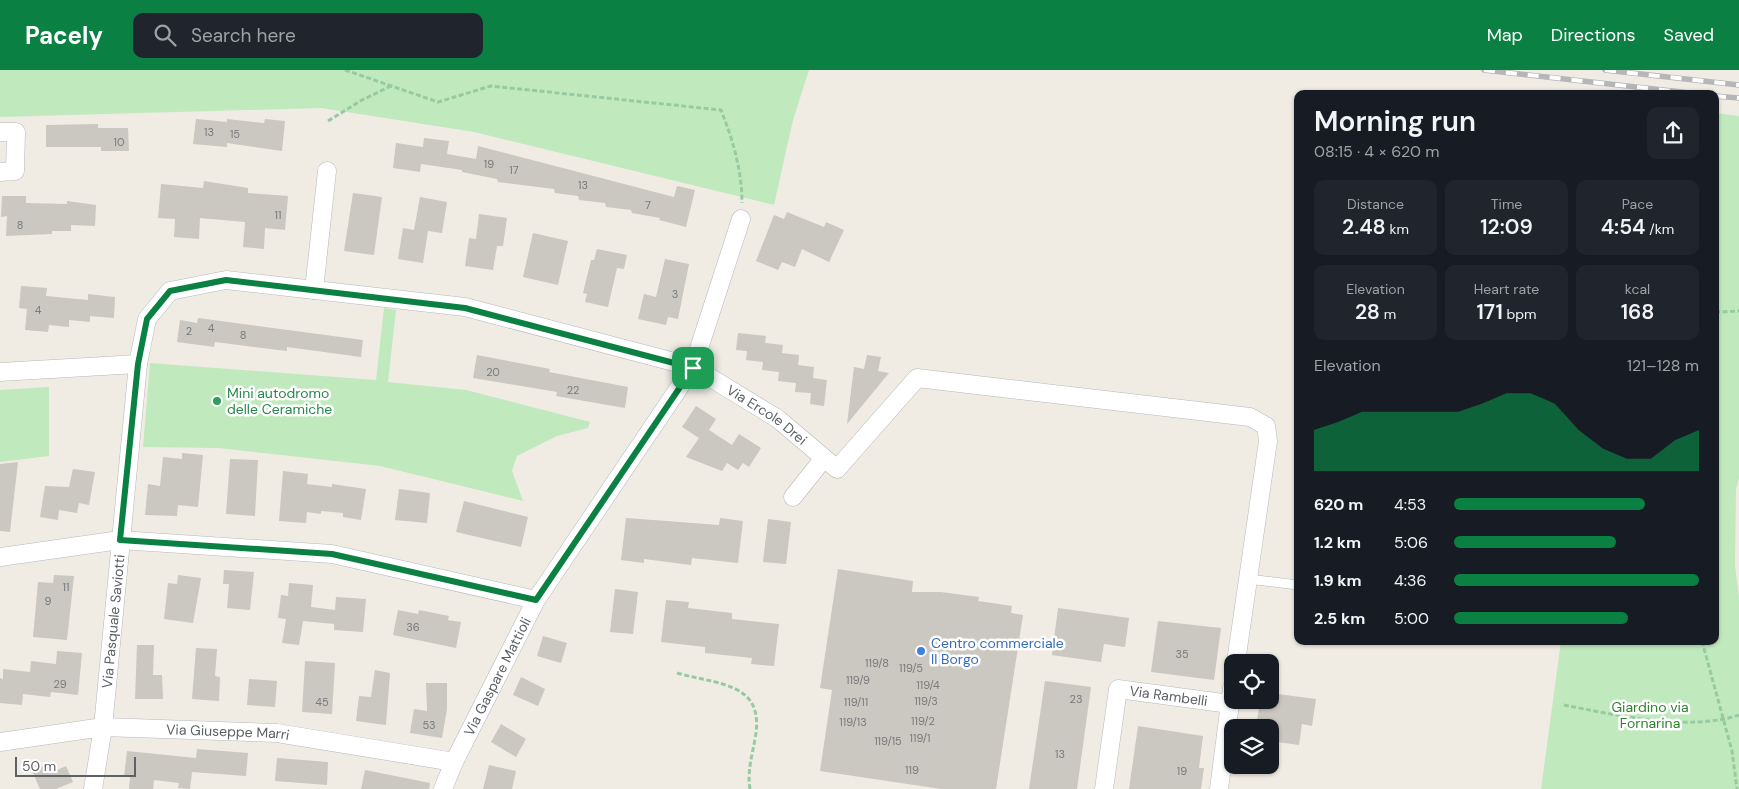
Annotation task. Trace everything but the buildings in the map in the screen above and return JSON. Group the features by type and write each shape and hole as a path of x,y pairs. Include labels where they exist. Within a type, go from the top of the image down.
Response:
{"street":[{"path":"0,132 16,132 15,171 0,172"},
{"path":"314,290 327,171"},
{"name":"Via Gaspare Mattioli","path":"443,789 454,762 536,600 693,368 741,219"},
{"name":"Via Pasquale Saviotti","path":"93,789 103,727 138,364 147,319 170,291 226,280 314,290"},
{"name":"Via Ercole Drei","path":"314,290 465,308 693,368 778,419 830,463"},
{"path":"0,372 138,364"},
{"path":"793,497 917,378 1250,417 1266,426 1268,441 1237,654"},
{"path":"0,557 120,540 332,554 536,600"},
{"name":"Via Rambelli","path":"1104,789 1118,689 1224,696"},
{"path":"1219,789 1229,709"},
{"name":"Via Giuseppe Marri","path":"0,742 103,727 277,733 454,762"}],"lane":[{"path":"1248,579 1294,585"}],"path":[{"path":"345,70 438,102 491,86 721,110 734,143 742,184 741,219"},
{"path":"328,121 362,100 393,86"},
{"path":"1719,312 1739,311"},
{"path":"1703,645 1732,750 1737,789"},
{"path":"677,673 738,690 748,696 754,707 758,726 748,777 750,789"},
{"path":"1564,705 1646,720 1723,720 1739,715"}],"green space":[{"path":"0,70 809,70 793,120 774,205 474,132 321,108 0,117"},
{"name":"Giardino via Fornarina","path":"1719,114 1739,116 1739,478 1736,489 1735,565 1739,597 1739,789 1541,789 1560,645 1719,645"},
{"path":"384,308 396,310 388,382 466,390 590,422 588,428 557,436 517,456 512,471 523,501 380,466 218,448 143,447 150,363 376,380"},
{"path":"49,387 49,456 0,462 0,390"}],"railway":[{"path":"1484,70 1663,90"},
{"path":"1605,70 1739,85"},
{"path":"1719,96 1739,98"}],"place":[{"name":"Mini autodromo delle Ceramiche","path":"217,401"},
{"name":"Centro commerciale Il Borgo","path":"921,651"}],"route":[{"path":"226,280 465,308 693,368 536,600 332,554 120,540 138,364 147,319 170,291 226,280"}]}
